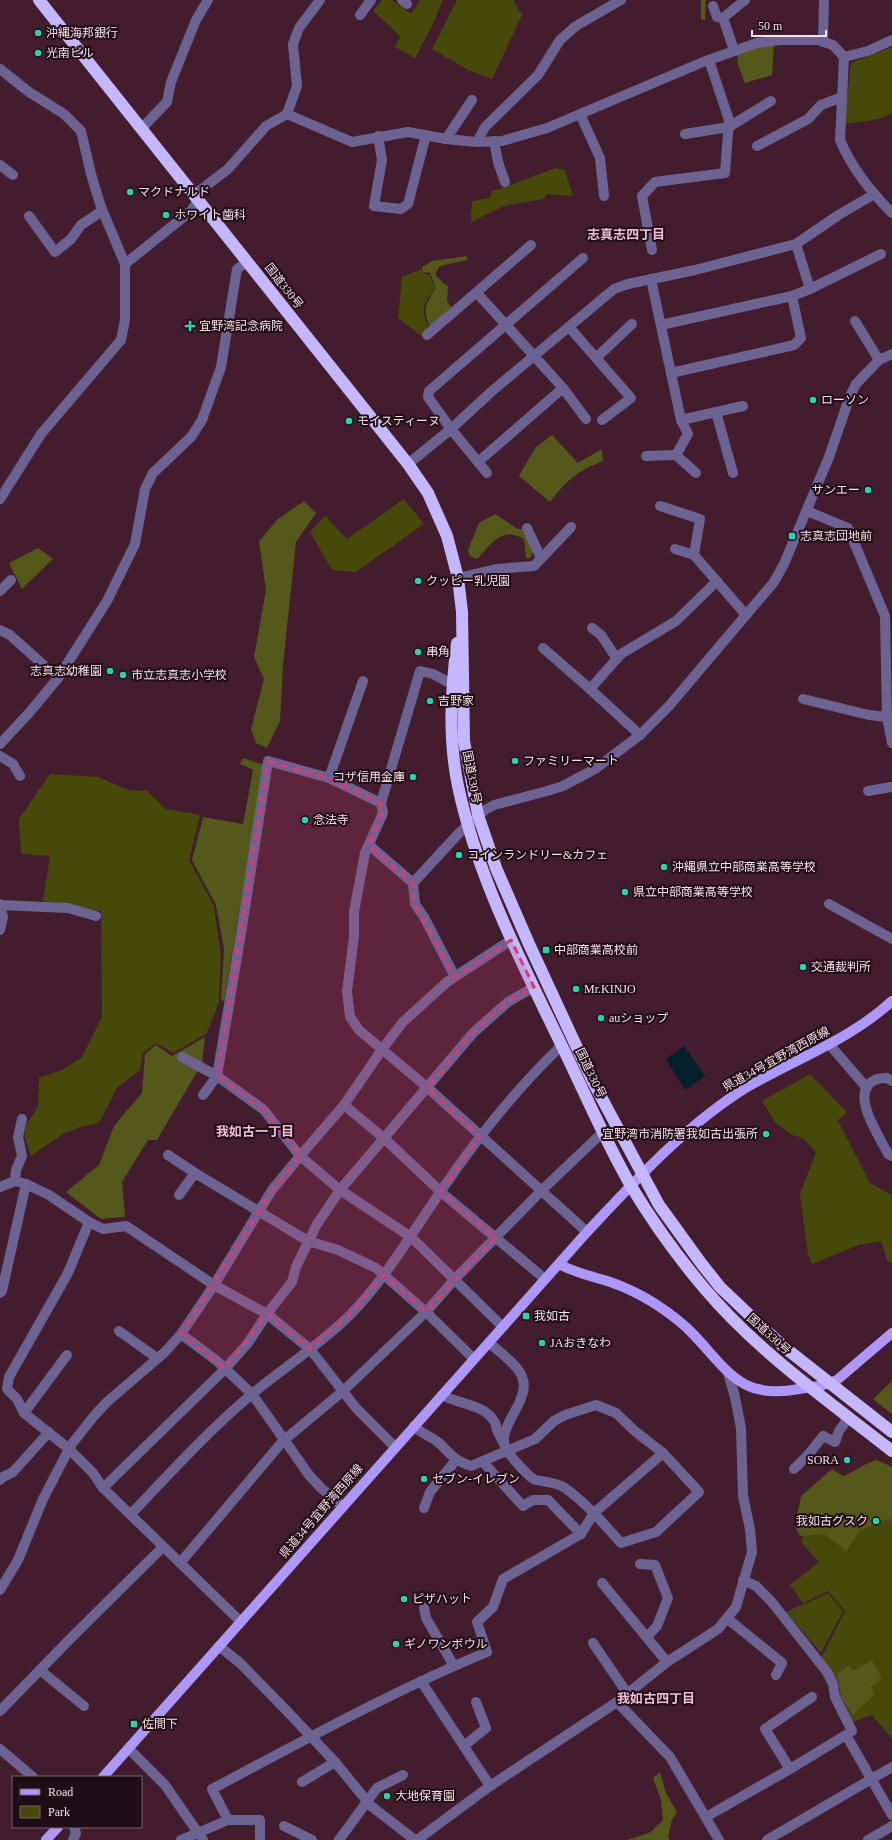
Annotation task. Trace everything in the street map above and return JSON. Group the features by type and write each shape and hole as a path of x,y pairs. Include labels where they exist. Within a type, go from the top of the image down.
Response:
{"highway":[{"name":"国道330号","path":"38,0 408,464 428,493 447,536 458,578 462,612 464,741 478,815 496,868 528,944 592,1080 641,1174 659,1205 701,1263 720,1286 762,1327 892,1432"},
{"name":"国道330号","path":"462,612 452,684 452,746 458,784 468,825 511,940 631,1185 676,1252 703,1287 754,1341 810,1388 892,1451"}],"main road":[{"name":"県道34号宜野湾西原線","path":"104,1776 395,1447 587,1232 641,1174 729,1099 773,1072 829,1044 871,1018 892,1001"},
{"path":"559,1264 569,1270 624,1287 674,1316 693,1333 728,1373 752,1387 769,1392 786,1392 831,1383 843,1376 892,1332"},
{"path":"46,1840 57,1828"}],"street":[{"path":"141,129 167,102 172,82 196,20 208,0"},
{"path":"125,264 191,211 196,197 228,169 266,126 287,114 296,86 293,44 298,28 320,0"},
{"path":"360,15 371,0"},
{"path":"477,142 485,127 538,75 560,40 576,26 621,0"},
{"path":"713,6 717,17 724,18 745,0"},
{"path":"824,0 824,42"},
{"path":"724,18 734,50"},
{"path":"287,114 352,142 378,136 408,132 446,139 477,142 502,141 546,128 734,50 757,43 780,40 824,42 834,45 844,57 840,140 845,153 873,195 892,213"},
{"path":"844,57 868,51 892,40"},
{"path":"652,250 642,196 655,182 725,173 729,120 709,60"},
{"path":"0,68 29,92 64,114 81,131 90,174 102,211 125,264 125,320 121,340 41,434 0,499"},
{"path":"757,146 808,119 822,105 842,97"},
{"path":"446,139 472,100"},
{"path":"685,134 728,127 771,101"},
{"path":"580,114 600,158 604,196"},
{"path":"378,136 382,160 374,206 401,209 408,204 426,135"},
{"path":"494,141 498,162 505,182"},
{"path":"0,165 12,175"},
{"path":"408,464 451,429 491,392 614,288 695,270 796,244 840,214 873,195"},
{"path":"29,216 55,252 71,239 81,225 102,211"},
{"path":"796,244 810,289"},
{"path":"427,335 531,245"},
{"path":"661,325 792,296 810,289 881,254"},
{"path":"487,473 451,429 428,397 429,391 583,258"},
{"path":"0,744 29,713 58,678 107,601 135,544 145,489 153,473 191,436 202,420 221,367 237,269 247,262"},
{"path":"651,279 681,420 688,434 676,455"},
{"path":"477,293 563,388 586,419"},
{"path":"671,374 794,345 801,338 792,296"},
{"path":"855,321 879,360"},
{"path":"597,357 632,324"},
{"path":"569,327 597,357 631,398 602,420"},
{"path":"413,883 478,815 494,805 548,791 568,783 595,769 640,735 669,706 774,582 784,564 829,457 850,396 856,384 879,360 892,354"},
{"path":"478,462 563,388"},
{"path":"681,420 743,406"},
{"path":"716,412 733,473"},
{"path":"646,456 676,455 696,473"},
{"path":"660,506 700,519 694,555"},
{"path":"806,511 848,528 885,616 887,717 892,743"},
{"path":"458,578 496,569 534,566 571,527"},
{"path":"527,528 541,558"},
{"path":"675,549 694,555 746,615"},
{"path":"0,591 11,580"},
{"path":"590,689 621,654 676,622 717,581"},
{"path":"592,628 601,635 617,659"},
{"path":"0,630 10,635 58,678"},
{"path":"543,648 640,735"},
{"path":"464,684 452,684 434,674 420,671 381,802 383,813 365,853 354,912 354,936 347,991 350,1017 359,1030 383,1048 587,1232"},
{"path":"330,778 363,681"},
{"path":"803,698 869,715 887,717"},
{"path":"0,756 13,764 20,776"},
{"path":"202,1096 217,1076 268,761 330,778 381,802"},
{"path":"868,791 892,787"},
{"path":"369,845 413,883 415,904 424,917 455,977"},
{"path":"829,904 892,939"},
{"path":"0,930 3,917 0,905 68,908 96,916"},
{"path":"0,1590 18,1560 44,1499 69,1449 94,1416 181,1334 214,1285 272,1190 344,1105 383,1048 403,1022 455,977 511,940"},
{"path":"103,1488 225,1369 248,1343 267,1314 292,1282 296,1267 308,1241 317,1224 340,1190 385,1139 473,1033 508,1002 534,988"},
{"path":"829,1044 866,1087"},
{"path":"131,1514 187,1456 252,1394 310,1349 350,1315 384,1275 480,1136 527,1079 562,1045"},
{"path":"182,1057 217,1076 264,1110 300,1156 340,1190 411,1237 503,1327"},
{"path":"892,1081 887,1078 875,1080 866,1087 863,1098 867,1112 888,1154 892,1156"},
{"path":"344,1105 385,1139 440,1192 545,1279"},
{"path":"15,1181 16,1170 22,1156 18,1137 22,1118"},
{"path":"180,1563 284,1440 343,1391 426,1312 454,1280 541,1191 604,1131"},
{"path":"168,1155 195,1173 260,1210 308,1241 356,1257 376,1268 426,1312 474,1359"},
{"path":"180,1195 195,1173"},
{"path":"0,1187 15,1181 26,1184 49,1195 89,1222 103,1229 126,1226 214,1285 267,1314 310,1349 356,1408 395,1447"},
{"path":"0,1293 2,1291 26,1184"},
{"path":"89,1222 68,1273 4,1388 18,1399 24,1413 69,1449 93,1473 103,1488 241,1622"},
{"path":"119,1331 157,1358"},
{"path":"181,1334 225,1369 252,1394 309,1475 342,1507"},
{"path":"489,1342 517,1368 522,1379 522,1398 506,1430 504,1439 506,1449"},
{"path":"24,1413 67,1355"},
{"path":"220,1646 240,1662 335,1762 367,1802 418,1839 490,1786 617,1702 667,1662 718,1629 728,1619 736,1607 752,1552 750,1529 743,1496 740,1428 735,1397 728,1373"},
{"path":"414,1426 423,1434 437,1441 456,1460 471,1466 483,1462 506,1449 535,1439 554,1421 565,1415 596,1405 616,1413 636,1432 662,1453 699,1492 656,1532 621,1543 594,1513 564,1486 533,1479 506,1449 494,1421 484,1411 474,1406 452,1401 442,1395"},
{"path":"794,1469 808,1455 823,1436 835,1442 839,1431 849,1417"},
{"path":"0,1480 3,1476 13,1472 49,1432"},
{"path":"228,1820 212,1789 310,1737 421,1681 487,1652 476,1622 493,1607 502,1579 581,1534 594,1513 662,1453"},
{"path":"424,1508 430,1492 456,1460"},
{"path":"483,1462 523,1506 533,1500 548,1500 581,1534"},
{"path":"0,1711 163,1547"},
{"path":"640,1564 655,1565 668,1598 657,1626 647,1637"},
{"path":"743,1580 756,1586 771,1601 828,1672 835,1697 852,1731"},
{"path":"602,1583 667,1662"},
{"path":"424,1608 426,1618 454,1666"},
{"path":"728,1619 782,1663 776,1675"},
{"path":"593,1643 627,1693"},
{"path":"40,1670 84,1706"},
{"path":"421,1681 490,1786"},
{"path":"790,1769 765,1728 812,1697"},
{"path":"464,1746 486,1728 476,1702"},
{"path":"617,1702 670,1757 719,1840"},
{"path":"706,1817 846,1735 892,1815"},
{"path":"0,1749 31,1776"},
{"path":"129,1749 165,1785 201,1837"},
{"path":"302,1782 335,1762"},
{"path":"767,1840 892,1767"},
{"path":"339,1840 352,1819 377,1788 403,1775"},
{"path":"181,1840 201,1837 228,1820 260,1820 260,1840"},
{"path":"284,1826 312,1840"},
{"path":"868,1840 892,1826"},
{"path":"73,1840 76,1833 74,1828"}],"highlighted area":[{"path":"268,761 329,778 381,803 383,813 369,845 413,883 415,904 455,977 511,940 534,987 508,1002 473,1033 428,1088 480,1136 441,1192 496,1237 426,1312 384,1275 350,1315 310,1349 267,1314 225,1369 181,1334 272,1190 300,1156 264,1110 217,1076"}],"green space":[{"path":"382,0 392,0 411,14 420,0 443,0 433,24 415,58 395,47 400,36 373,11"},
{"path":"457,0 513,0 522,15 492,79 468,70 432,49"},
{"path":"701,0 706,0 705,20 701,19"},
{"path":"774,44 772,75 745,83 738,65 737,53"},
{"path":"892,47 892,113 879,119 844,124 851,63"},
{"path":"556,168 565,170 573,196 547,194 543,199 504,206 471,222 472,201 490,198 491,192"},
{"path":"467,256 467,260 440,266 435,274 448,286 447,301 452,308 431,329 426,316 426,307 436,288 430,273 423,272 422,267 432,261"},
{"path":"422,269 422,272 429,275 436,288 424,307 424,316 429,328 421,336 398,318 402,277"},
{"path":"552,435 578,463 602,449 603,461 579,472 567,482 550,502 519,476 535,448"},
{"path":"404,499 424,524 356,572 332,570 310,532 325,516 347,539"},
{"path":"304,501 316,513 296,542 283,665 280,721 267,748 256,743 251,729 264,679 254,657 266,590 259,541 278,519"},
{"path":"495,514 518,529 522,529 536,546 530,558 526,558 524,539 516,535 509,534 498,538 477,559 470,556 468,550 479,523"},
{"path":"38,548 53,559 22,589 9,563"},
{"path":"243,758 264,765 224,1001 221,1000 224,949 216,905 192,860 203,817 243,824 253,770 240,764"},
{"path":"50,774 98,777 128,790 147,791 166,809 200,815 189,860 214,906 221,955 219,1003 206,1034 173,1053 156,1043 143,1053 140,1070 117,1088 99,1123 80,1127 63,1134 31,1156 24,1135 27,1123 38,1107 39,1078 62,1070 82,1057 102,1017 101,911 43,901 50,856 21,854 19,819"},
{"path":"205,1037 202,1063 157,1140 148,1140 122,1182 125,1217 101,1219 66,1192 99,1165 114,1126 142,1093 145,1054 156,1045 172,1056"},
{"path":"810,1074 847,1112 838,1121 870,1183 892,1195 892,1261 888,1263 881,1241 859,1245 812,1264 808,1255 800,1194 816,1152 803,1138 792,1135 775,1122 762,1101"},
{"path":"892,1381 892,1414 873,1399"},
{"path":"877,1460 892,1467 892,1522 888,1519 860,1530 846,1551 824,1534 800,1536 795,1526 801,1496 832,1469 843,1476"},
{"path":"892,1472 892,1739 872,1715 851,1723 838,1681 821,1658 845,1611 828,1591 803,1603 790,1585 819,1562 801,1542 820,1491"},
{"path":"828,1593 843,1611 821,1653 786,1612"},
{"path":"872,1660 882,1679 871,1686 874,1695 853,1715 841,1698 837,1674 848,1666 853,1671"},
{"path":"660,1772 666,1793 677,1812 672,1820 668,1837 670,1840 628,1840 651,1832 663,1820 661,1800 653,1778"}],"water":[{"path":"684,1046 705,1076 685,1090 666,1059"}],"place":[{"name":"沖縄海邦銀行","path":"38,33"},
{"name":"光南ビル","path":"38,53"},
{"name":"マクドナルド","path":"130,192"},
{"name":"ホワイト歯科","path":"166,215"},
{"name":"宜野湾記念病院","path":"190,326"},
{"name":"ローソン","path":"813,400"},
{"name":"モイスティーヌ","path":"349,421"},
{"name":"サンエー","path":"868,490"},
{"name":"志真志団地前","path":"792,536"},
{"name":"クッピー乳児園","path":"418,581"},
{"name":"串角","path":"418,652"},
{"name":"志真志幼稚園","path":"110,671"},
{"name":"市立志真志小学校","path":"123,675"},
{"name":"吉野家","path":"430,701"},
{"name":"ファミリーマート","path":"515,761"},
{"name":"コザ信用金庫","path":"413,777"},
{"name":"念法寺","path":"305,820"},
{"name":"コインランドリー&カフェ","path":"459,855"},
{"name":"沖縄県立中部商業高等学校","path":"664,867"},
{"name":"県立中部商業高等学校","path":"625,892"},
{"name":"中部商業高校前","path":"546,950"},
{"name":"交通裁判所","path":"803,967"},
{"name":"Mr.KINJO","path":"576,989"},
{"name":"auショップ","path":"601,1018"},
{"name":"宜野湾市消防署我如古出張所","path":"766,1134"},
{"name":"我如古","path":"526,1316"},
{"name":"JAおきなわ","path":"542,1343"},
{"name":"SORA","path":"847,1460"},
{"name":"セブン-イレブン","path":"424,1479"},
{"name":"我如古グスク","path":"876,1521"},
{"name":"ピザハット","path":"404,1599"},
{"name":"ギノワンボウル","path":"396,1644"},
{"name":"佐間下","path":"134,1724"},
{"name":"大地保育園","path":"387,1796"}],"district":[{"name":"志真志四丁目","path":"626,234"},
{"name":"我如古一丁目","path":"255,1131"},
{"name":"我如古四丁目","path":"656,1698"}]}
